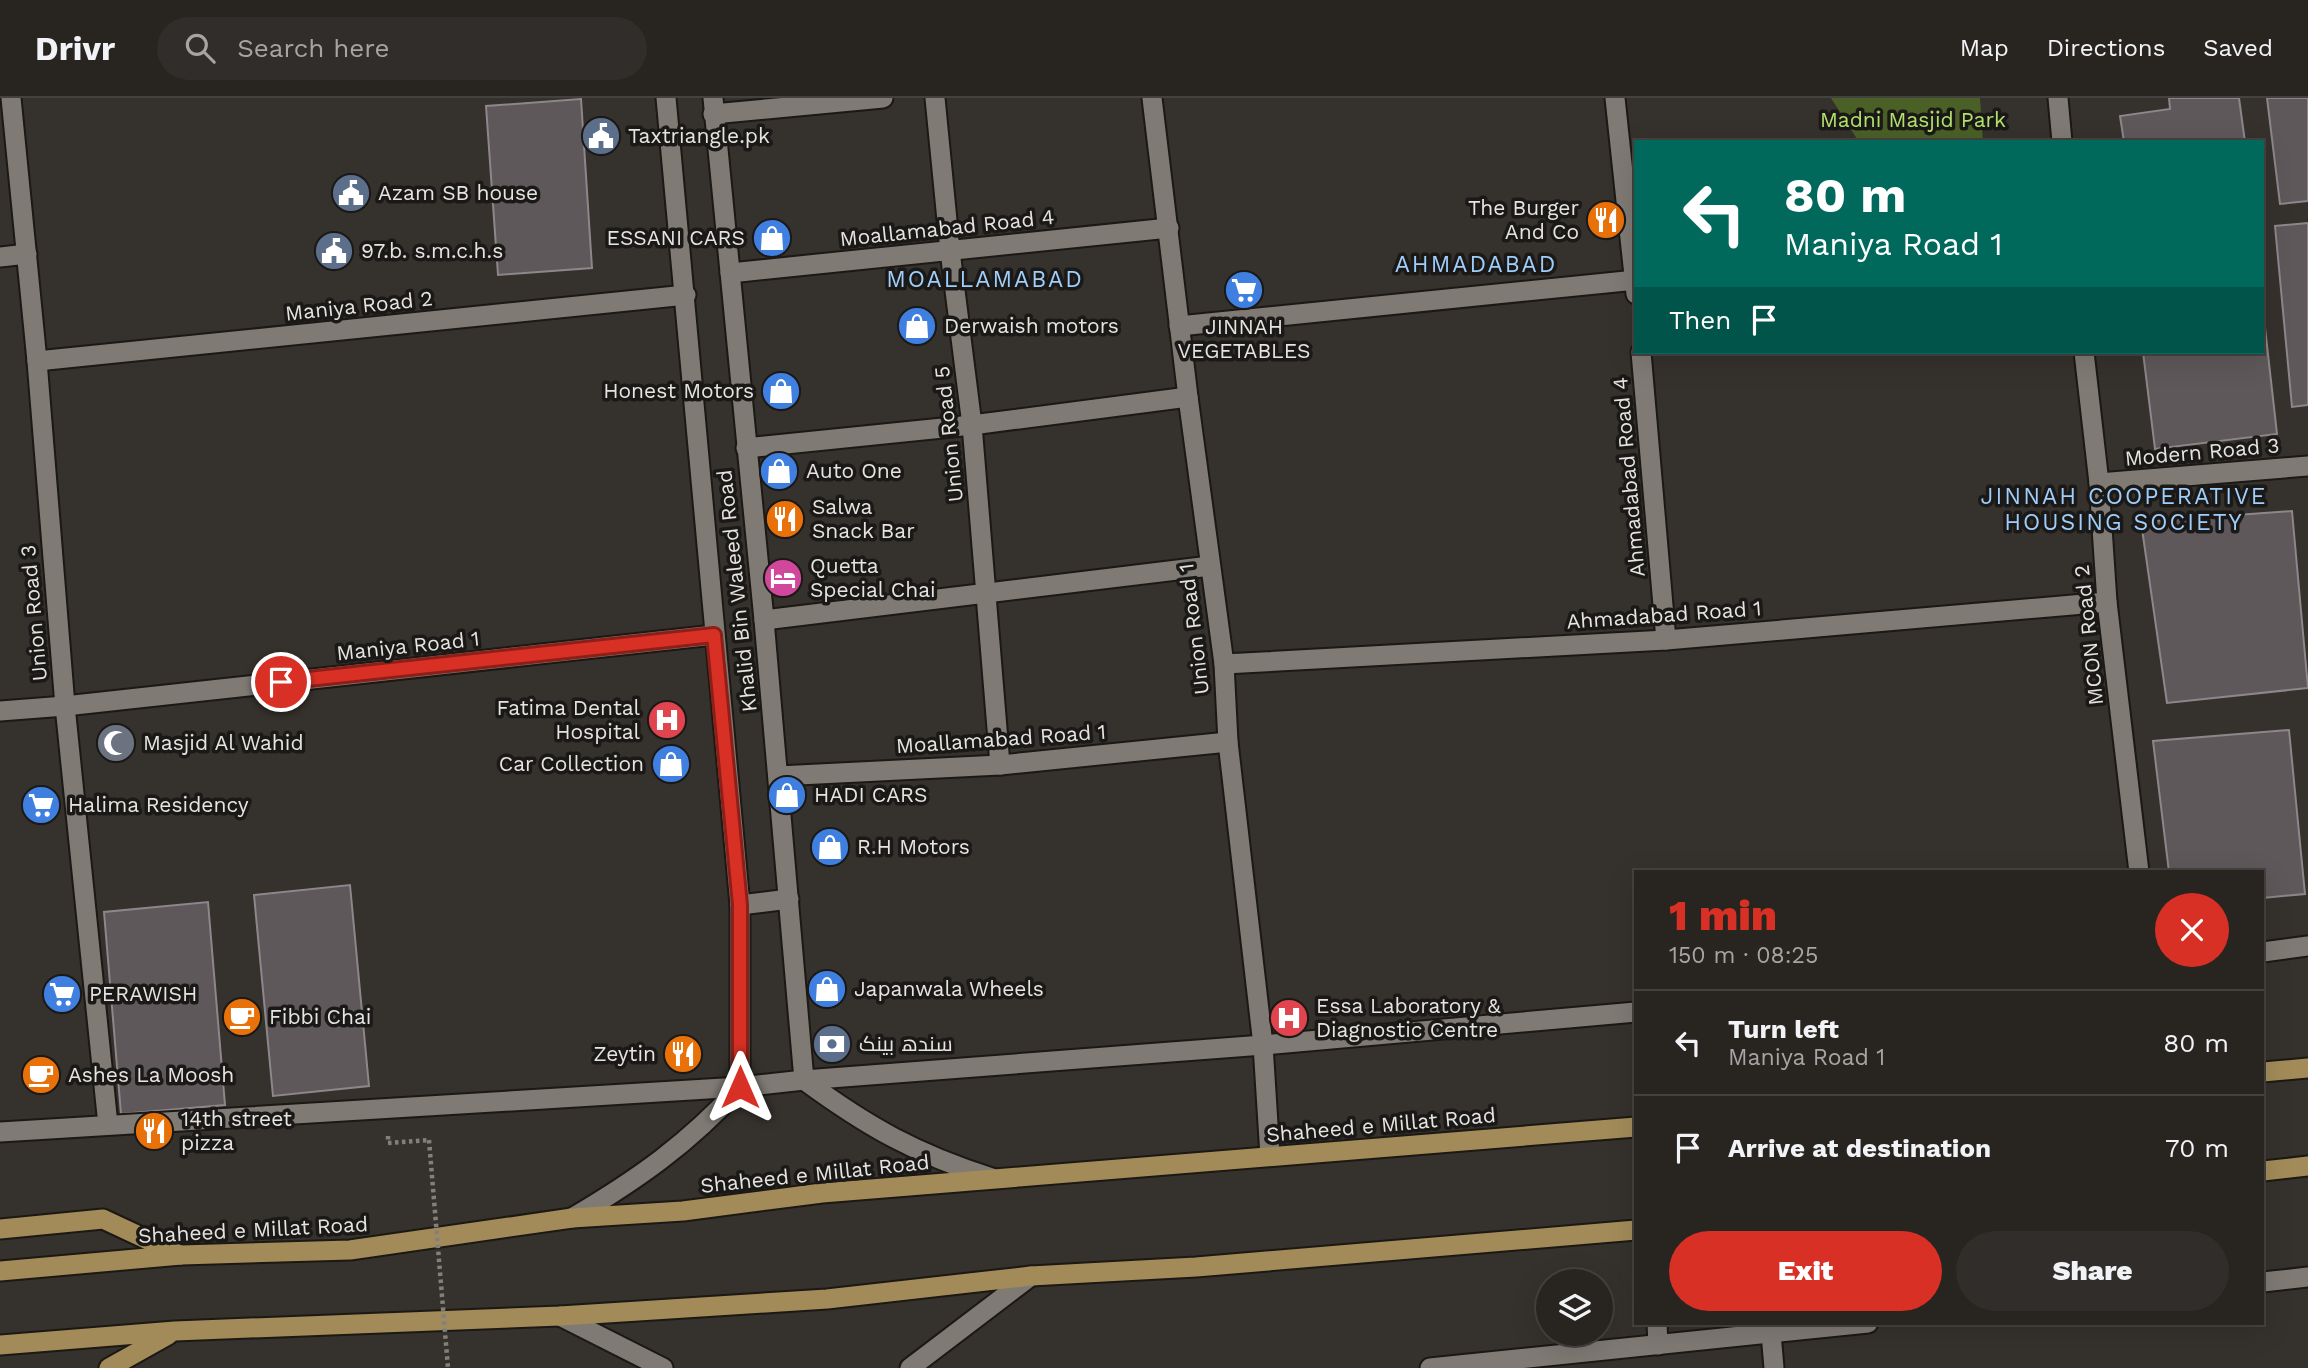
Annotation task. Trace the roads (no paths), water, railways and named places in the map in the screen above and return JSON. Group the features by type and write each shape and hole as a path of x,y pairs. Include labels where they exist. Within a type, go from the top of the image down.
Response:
{"main road":[{"path":"2264,1072 2308,1068"},
{"name":"Shaheed e Millat Road","path":"0,1271 181,1255 349,1250 572,1218 683,1211 822,1193 1634,1127"},
{"path":"2264,1171 2308,1166"},
{"path":"0,1229 103,1219 181,1255"},
{"path":"0,1345 175,1331 560,1316 827,1299 1031,1276 1196,1267 1634,1230"},
{"path":"109,1368 175,1331"}],"street":[{"name":"Union Road 3","path":"11,98 37,362 65,706 108,1125"},
{"name":"Khalid Bin Waleed Road","path":"666,98 740,905 740,1087"},
{"path":"713,106 883,98"},
{"name":"Union Road 5","path":"934,98 972,425 1000,765"},
{"name":"Union Road 1","path":"1152,98 1224,664 1228,742 1263,1045 1270,1156"},
{"path":"1615,98 1634,267"},
{"path":"2058,98 2062,140"},
{"name":"Khalid Bin Waleed Road","path":"713,106 764,620 804,1080"},
{"name":"Moallamabad Road 4","path":"730,273 1169,228"},
{"path":"0,257 27,254"},
{"path":"1179,326 1634,285"},
{"name":"Maniya Road 2","path":"37,362 686,295"},
{"name":"Ahmadabad Road 4","path":"1641,354 1666,640"},
{"name":"MCON Road 2","path":"2084,354 2099,483 2107,602 2139,870"},
{"path":"746,449 972,425 1188,397"},
{"name":"Modern Road 3","path":"2099,483 2308,466"},
{"path":"764,620 1210,566"},
{"name":"Ahmadabad Road 1","path":"1224,664 1666,640 2107,602"},
{"name":"Maniya Road 1","path":"0,711 714,635"},
{"name":"Moallamabad Road 1","path":"778,776 1000,765 1228,742"},
{"path":"740,905 789,900"},
{"path":"2264,951 2308,946"},
{"path":"0,1132 740,1087 1634,1012"},
{"path":"804,1080 849,1113 883,1133 946,1163 992,1178"},
{"path":"572,1218 628,1185 668,1157 740,1087"},
{"path":"910,1368 1031,1276"},
{"path":"2264,1282 2308,1277"},
{"path":"560,1316 663,1368"},
{"path":"1657,1325 1658,1345"},
{"path":"1430,1368 1849,1325"},
{"path":"1771,1333 1774,1368"}],"place":[{"name":"Taxtriangle.pk","path":"601,136"},
{"name":"Azam SB house","path":"351,193"},
{"name":"The Burger And Co","path":"1606,220"},
{"name":"ESSANI CARS","path":"772,238"},
{"name":"97.b. s.m.c.h.s","path":"334,251"},
{"name":"JINNAH VEGETABLES","path":"1244,290"},
{"name":"Derwaish motors","path":"917,326"},
{"name":"Honest Motors","path":"781,391"},
{"name":"Auto One","path":"779,471"},
{"name":"Salwa Snack Bar","path":"785,519"},
{"name":"Quetta Special Chai","path":"783,578"},
{"name":"Fatima Dental Hospital","path":"667,720"},
{"name":"Masjid Al Wahid","path":"116,743"},
{"name":"Car Collection","path":"671,764"},
{"name":"HADI CARS","path":"787,795"},
{"name":"Halima Residency","path":"41,805"},
{"name":"R.H Motors","path":"830,847"},
{"name":"Japanwala Wheels","path":"827,989"},
{"name":"PERAWISH","path":"62,994"},
{"name":"Fibbi Chai","path":"242,1017"},
{"name":"Essa Laboratory & Diagnostic Centre","path":"1289,1018"},
{"name":"سندھ بینک","path":"832,1044"},
{"name":"Zeytin","path":"683,1054"},
{"name":"Ashes La Moosh","path":"41,1075"},
{"name":"14th street pizza","path":"154,1131"}],"district":[{"name":"AHMADABAD","path":"1476,264"},
{"name":"MOALLAMABAD","path":"985,279"},
{"name":"JINNAH COOPERATIVE HOUSING SOCIETY","path":"2124,509"}],"park label":[{"name":"Madni Masjid Park","path":"1913,120"}]}
